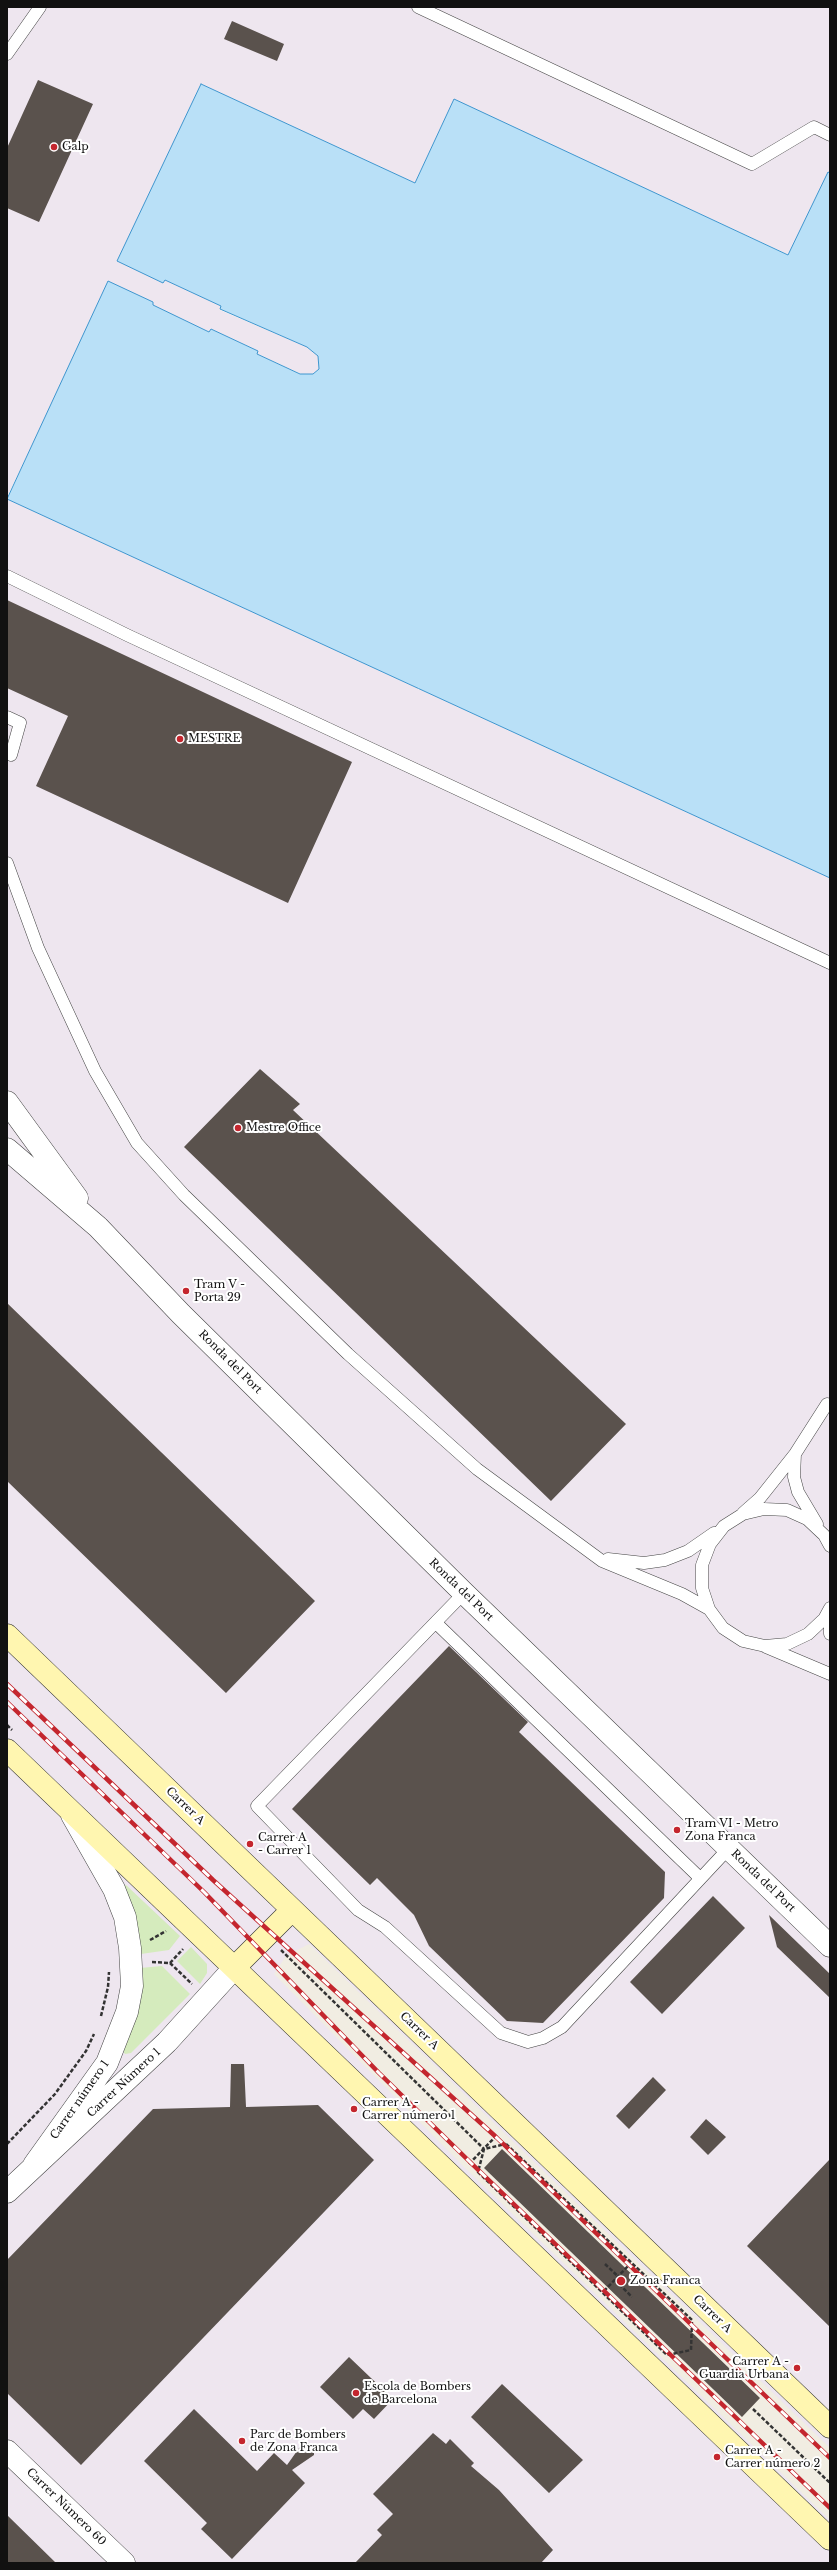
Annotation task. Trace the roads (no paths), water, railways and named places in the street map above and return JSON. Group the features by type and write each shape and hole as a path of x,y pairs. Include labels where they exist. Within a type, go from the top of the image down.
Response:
{"main road":[{"name":"Carrer A","path":"11,1638 830,2427"},
{"path":"7,1750 830,2539"},
{"path":"235,1967 292,1910"}],"street":[{"name":"Ronda del Port","path":"7,1102 98,1227"},
{"name":"Ronda del Port","path":"7,1149 98,1227 181,1314 464,1593 830,1946"},
{"name":"Carrer número 1","path":"34,2165 107,2063 127,2012 132,1986 130,1942 125,1917 114,1889 68,1808"},
{"name":"Carrer Número 1","path":"7,2192 34,2165 167,2042 235,1967"},
{"name":"Carrer Número 60","path":"7,2451 124,2563"}],"lane":[{"path":"7,54 40,7"},
{"path":"418,7 752,164 814,127 830,135"},
{"path":"7,576 830,963"},
{"path":"7,717 20,723 8,757"},
{"path":"7,863 38,948 95,1071 137,1142 184,1195 348,1354 477,1469 586,1551 634,1576 682,1594 709,1609"},
{"path":"586,1551 607,1559 624,1562 665,1560 688,1551 743,1514 768,1488 795,1454 827,1404"},
{"path":"795,1454 794,1476 798,1492 827,1536 830,1546"},
{"path":"743,1514 764,1509 787,1510 807,1519 827,1536"},
{"path":"724,1526 710,1544 702,1565 702,1588 709,1609 723,1628 742,1641 765,1646 830,1674"},
{"path":"464,1593 257,1806 358,1910 385,1927 501,2033 528,2042 543,2038 562,2027 728,1848"},
{"path":"765,1646 787,1644 808,1634 824,1619 830,1608"},
{"path":"830,1615 830,1634"},
{"path":"436,1623 700,1878"}],"water":[{"path":"201,84 415,183 454,99 788,255 828,172 830,173 830,878 7,499 108,281 153,302 153,305 209,332 211,329 258,351 257,354 300,374 313,374 319,369 318,356 307,347 220,309 221,306 165,280 163,283 117,261"}],"railway":[{"path":"7,1684 213,1880 495,2136 830,2458"},
{"path":"7,1702 204,1892 379,2073 830,2508"}],"place":[{"name":"Galp","path":"54,147"},
{"name":"MESTRE","path":"180,739"},
{"name":"Mestre Office","path":"238,1128"},
{"name":"Tram V - Porta 29","path":"186,1291"},
{"name":"Tram VI - Metro Zona Franca","path":"677,1830"},
{"name":"Carrer A - Carrer 1","path":"250,1844"},
{"name":"Carrer A - Carrer número 1","path":"354,2109"},
{"name":"Zona Franca","path":"621,2281"},
{"name":"Carrer A - Guardia Urbana","path":"797,2368"},
{"name":"Escola de Bombers de Barcelona","path":"356,2393"},
{"name":"Parc de Bombers de Zona Franca","path":"242,2441"},
{"name":"Carrer A - Carrer número 2","path":"717,2457"}]}
